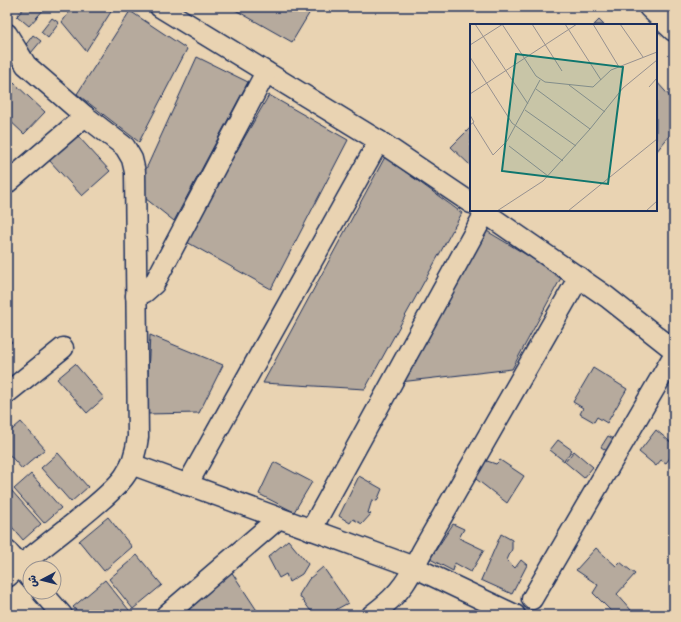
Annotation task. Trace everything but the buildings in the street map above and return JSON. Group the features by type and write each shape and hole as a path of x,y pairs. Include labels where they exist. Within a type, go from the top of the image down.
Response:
{"main road":[{"path":"650,7 674,30"}],"street":[{"path":"160,7 379,141 470,203"},
{"path":"7,34 26,65 125,148 134,165 138,437 137,448 131,464 124,477 113,490 19,574 7,551"},
{"path":"136,296 145,292 154,284 266,72"},
{"path":"7,183 85,116"},
{"path":"187,485 379,141"},
{"path":"311,530 478,211"},
{"path":"482,211 607,297 674,350"},
{"path":"372,615 387,603 404,585 579,277"},
{"path":"7,393 63,348"},
{"path":"532,599 674,355"},
{"path":"131,464 414,567 515,615"},
{"path":"166,615 279,518"},
{"path":"49,600 62,615"}]}
